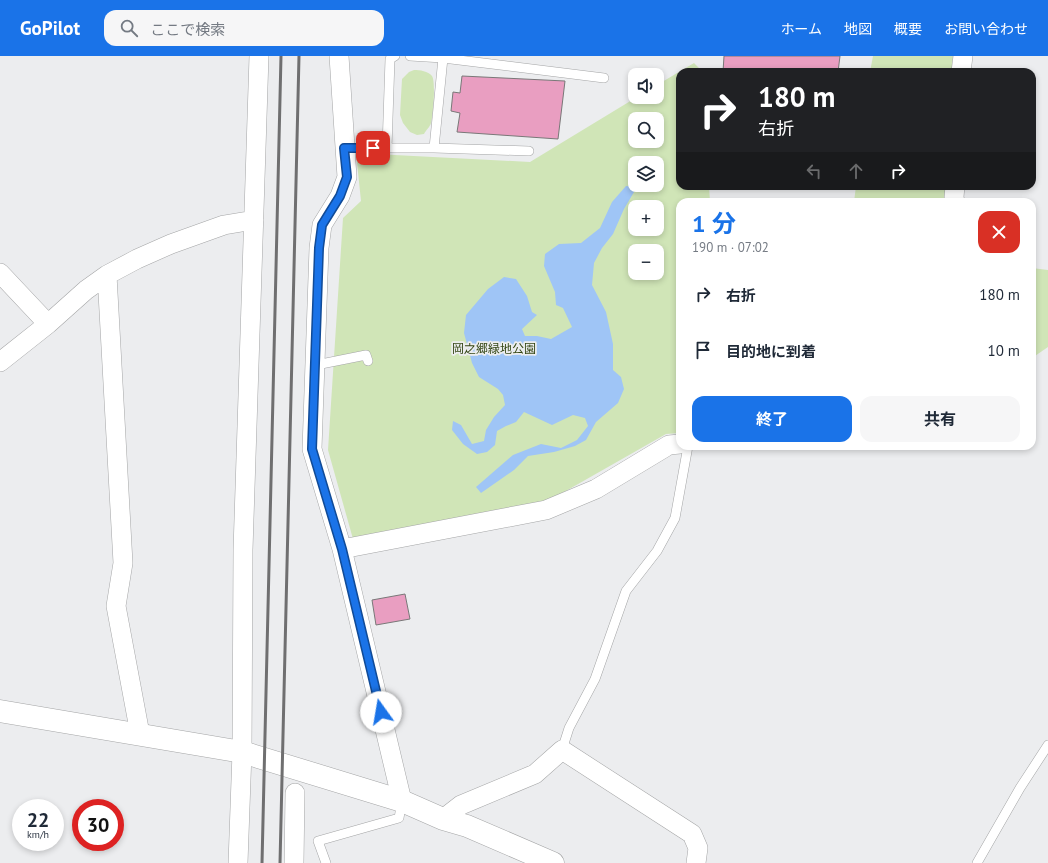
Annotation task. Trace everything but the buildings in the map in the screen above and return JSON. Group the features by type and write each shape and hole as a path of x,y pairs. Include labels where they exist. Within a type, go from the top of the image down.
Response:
{"street":[{"path":"238,863 242,752 243,550 259,56"},
{"path":"339,56 347,177 340,196 322,225 318,255 316,365 312,449 342,549 402,801"},
{"path":"962,68 963,56"},
{"path":"0,362 48,324 86,290 107,275 137,259 171,244 224,226 254,220"},
{"path":"0,274 48,324"},
{"path":"107,275 123,563 116,606 140,734"},
{"path":"342,549 546,510 596,489 669,445 676,444"},
{"path":"0,711 242,752 402,801 444,819 467,826 553,863"},
{"path":"444,819 461,805 535,774 562,750 692,834 698,848 696,863"},
{"path":"294,863 295,793"}],"lane":[{"path":"387,148 390,59 395,56"},
{"path":"410,56 443,58 604,78"},
{"path":"434,148 443,58"},
{"path":"344,148 434,148 529,151"},
{"path":"316,365 366,355 368,361"},
{"path":"562,750 569,728 596,679 626,591 657,551 675,518 687,450"},
{"path":"977,863 1020,788 1048,745"},
{"path":"326,863 318,841 399,818 402,801"}],"green space":[{"path":"873,56 953,56 952,68 871,68"},
{"name":"岡之郷緑地公園","path":"694,63 699,68 686,68"},
{"path":"414,70 424,71 430,74 434,85 430,126 424,134 417,135 410,132 403,123 400,115 402,79 409,72"},
{"name":"岡之郷緑地公園","path":"676,74 676,190 709,190 710,198 676,198 676,433 666,434 543,504 353,539 328,450 343,218 361,201 356,153 530,162 628,102 628,104 664,104 664,81"},
{"path":"856,190 946,190 946,198 854,198"},
{"path":"1036,268 1048,270 1048,347 1036,355"}],"water":[{"path":"626,186 628,186 628,192 634,192 628,200 613,234 602,248 594,263 592,285 606,312 613,344 613,370 621,377 624,389 618,403 596,422 586,440 575,446 554,452 528,456 514,470 481,493 476,487 513,455 541,444 561,448 577,440 588,426 585,418 573,415 552,425 524,412 516,422 497,431 495,445 487,452 477,454 463,444 452,430 453,421 461,425 472,444 484,441 486,430 494,417 505,405 503,395 498,389 479,377 472,363 464,333 466,315 488,289 504,277 516,279 527,296 532,312 537,315 522,329 525,336 537,336 551,339 572,327 563,308 556,305 555,292 544,266 545,254 559,244 581,243 600,228 612,202"}],"railway":[{"path":"262,863 281,56"},
{"path":"280,863 299,56"}],"route":[{"path":"373,148 344,148 347,177 340,196 322,225 319,248 312,449 342,549 381,712"}]}
